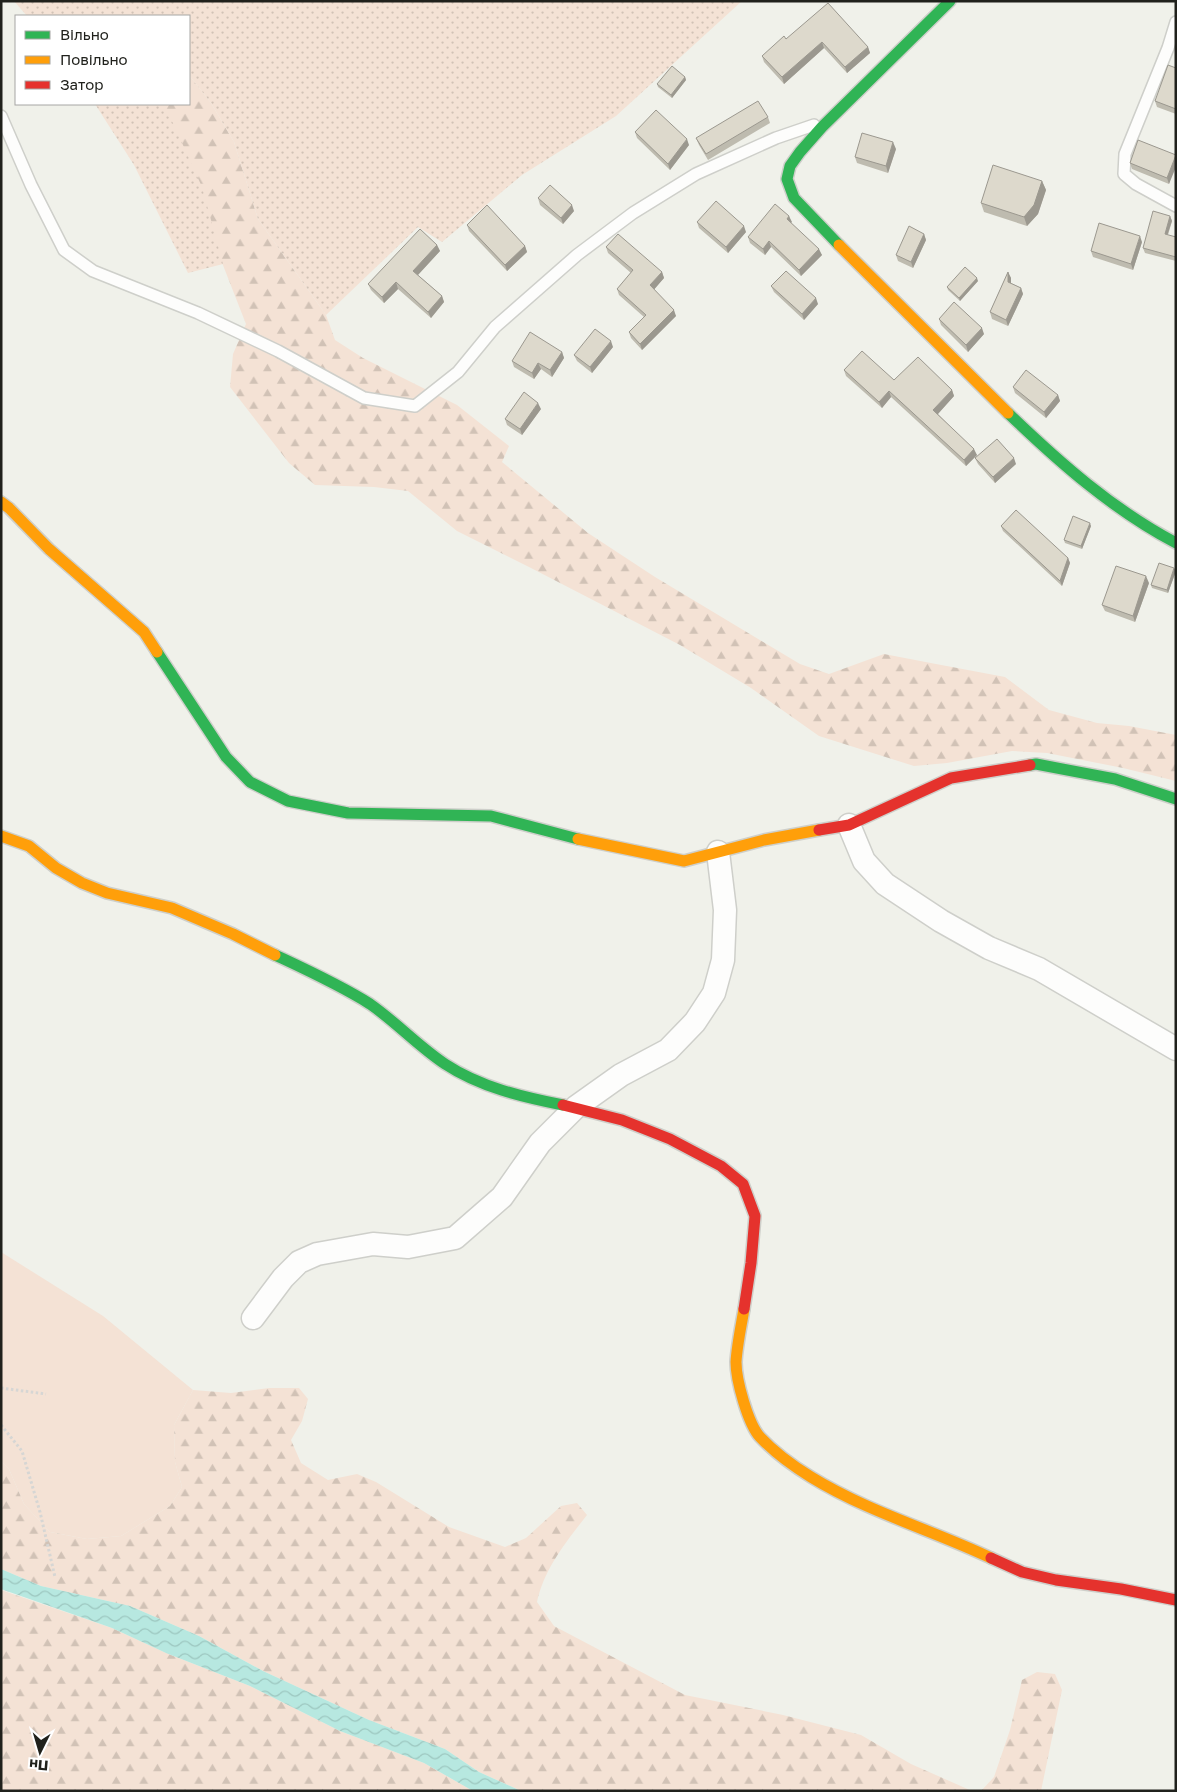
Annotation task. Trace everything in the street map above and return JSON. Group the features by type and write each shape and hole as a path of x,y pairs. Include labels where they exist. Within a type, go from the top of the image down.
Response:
{"street":[{"path":"950,1 828,121 789,167 788,188 795,200 966,372 1060,463 1108,501 1176,543"},
{"path":"1,502 49,549 144,632 226,757 250,782 288,801 348,813 491,816 591,842 684,861 764,840 849,825 951,778 1036,764 1115,779 1176,799"},
{"path":"849,825 864,861 885,884 940,921 989,948 1040,969 1176,1049"},
{"path":"1,836 29,846 56,868 82,883 107,893 172,908 233,934 325,979 371,1005 445,1064 481,1083 527,1098 576,1107 622,1120 670,1139 721,1166 743,1184 755,1216 751,1263 736,1363 743,1402 759,1436 788,1463 836,1492 887,1515 956,1541 1022,1572 1056,1580 1121,1589 1176,1600"},
{"path":"253,1318 299,1262 317,1254 373,1244 408,1246 455,1238 502,1197 540,1143 576,1107 621,1075 668,1050 695,1022 714,993 723,960 725,910 718,852"}],"lane":[{"path":"1176,22 1168,48 1125,154 1124,174 1136,184 1176,206"},
{"path":"1,116 31,185 64,250 93,271 198,313 278,351 364,398 415,406 458,372 495,328 577,256 633,213 696,174 776,138 828,121"}],"path":[{"path":"1,1388 46,1394"},
{"path":"1,1425 22,1451 40,1512 55,1577"}],"green space":[{"path":"14,1 742,1 616,116 522,175 442,242 418,227 326,315 258,219 234,142 211,103 190,76 190,15 26,15"},
{"path":"190,76 211,103 234,142 258,219 326,315 335,340 363,358 457,405 509,446 502,462 588,533 655,577 800,664 829,674 884,654 1005,677 1049,710 1097,723 1129,726 1176,735 1176,781 1047,753 1012,751 947,763 914,766 819,736 751,688 680,645 457,531 408,491 374,487 315,485 289,463 230,387 233,354 246,324 160,105 190,105"},
{"path":"96,105 161,105 173,123 202,187 223,264 188,273 134,165"},
{"path":"1,1252 103,1316 193,1390 174,1425 175,1462 182,1487 170,1506 121,1536 87,1539 50,1532 24,1504 9,1469 1,1461"},
{"path":"269,1388 299,1388 308,1399 302,1421 291,1440 301,1463 328,1480 357,1474 376,1482 449,1527 505,1547 526,1538 561,1506 577,1503 587,1515 550,1567 537,1602 554,1626 685,1695 783,1715 861,1735 911,1764 972,1791 521,1791 479,1772 445,1749 369,1720 263,1671 199,1636 130,1606 41,1586 1,1569 1,1461 9,1469 24,1504 50,1532 87,1539 121,1536 170,1506 182,1487 175,1462 174,1425 193,1390 231,1393"},
{"path":"1,1590 112,1628 166,1653 250,1686 340,1731 424,1763 473,1791 1,1791"},
{"path":"1037,1672 1055,1674 1062,1690 1041,1791 981,1791 994,1777 1010,1730 1022,1680"}],"water":[{"path":"1,1569 41,1586 130,1606 199,1636 263,1671 369,1720 445,1749 479,1772 521,1791 473,1791 424,1763 340,1731 250,1686 166,1653 112,1628 1,1589"}],"building":[{"path":"828,3 868,47 845,67 822,42 782,77 762,56 784,36 786,39"},
{"path":"1168,65 1176,68 1176,109 1155,101"},
{"path":"672,66 685,77 671,95 657,84"},
{"path":"758,101 768,117 706,154 696,138"},
{"path":"656,110 687,139 668,164 635,132"},
{"path":"862,133 893,142 886,166 855,157"},
{"path":"1138,140 1176,155 1167,178 1130,163"},
{"path":"993,165 1042,181 1034,205 1024,217 981,203"},
{"path":"550,185 572,205 561,218 538,198"},
{"path":"716,201 744,226 726,247 697,222"},
{"path":"775,204 789,216 787,219 819,249 799,270 769,241 763,249 748,237"},
{"path":"487,205 525,246 505,265 467,225"},
{"path":"1153,211 1170,216 1165,234 1176,237 1176,257 1143,248"},
{"path":"1099,223 1140,236 1131,264 1091,251"},
{"path":"909,226 924,234 911,262 896,255"},
{"path":"420,229 437,245 413,271 442,296 428,312 396,282 382,297 368,284"},
{"path":"618,234 662,272 650,285 674,310 640,344 629,332 646,315 617,289 633,270 606,247"},
{"path":"965,267 977,278 959,298 947,287"},
{"path":"786,271 816,298 802,314 771,286"},
{"path":"1008,272 1008,282 1021,288 1006,320 990,312"},
{"path":"954,302 982,328 966,345 939,319"},
{"path":"595,329 611,341 590,367 574,355"},
{"path":"530,332 562,352 550,370 538,363 532,373 512,361"},
{"path":"862,351 894,380 918,357 952,390 933,410 974,449 964,460 889,391 879,402 844,370"},
{"path":"1026,370 1058,395 1044,412 1013,387"},
{"path":"524,392 538,403 520,429 505,419"},
{"path":"997,439 1014,458 993,477 975,458"},
{"path":"1016,510 1068,558 1060,581 1001,526"},
{"path":"1073,516 1090,523 1081,546 1064,540"},
{"path":"1159,563 1174,568 1167,590 1151,585"},
{"path":"1116,566 1146,576 1133,616 1102,605"}],"traffic: fast":[{"path":"839,245 794,198 787,179 790,166 822,127 950,1"},
{"path":"1008,413 1047,450 1108,500 1176,543"},
{"path":"157,652 226,757 250,782 288,801 348,813 491,816 578,839"},
{"path":"1030,765 1036,764 1115,779 1176,799"},
{"path":"275,955 335,984 370,1004 435,1057 458,1072 502,1090 563,1105"}],"traffic: slow":[{"path":"839,245 1008,413"},
{"path":"1,502 49,549 144,632 157,652"},
{"path":"578,839 684,861 764,840 819,830"},
{"path":"1,836 29,846 56,868 82,883 107,893 172,908 233,934 275,955"},
{"path":"744,1309 736,1362 738,1379 751,1422 760,1437 778,1454 811,1477 833,1489 877,1511 991,1558"}],"traffic: jam":[{"path":"819,830 849,825 951,778 1030,765"},
{"path":"563,1105 622,1120 670,1139 721,1166 743,1184 755,1216 751,1263 744,1309"},
{"path":"991,1558 1022,1572 1056,1580 1121,1589 1176,1600"}]}
